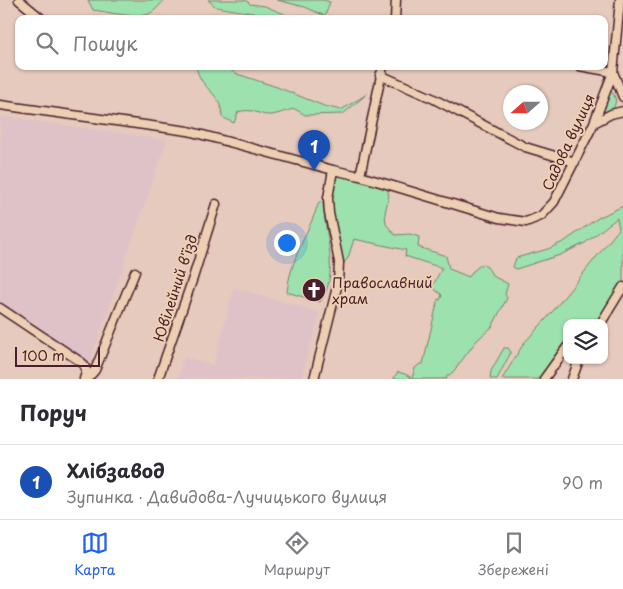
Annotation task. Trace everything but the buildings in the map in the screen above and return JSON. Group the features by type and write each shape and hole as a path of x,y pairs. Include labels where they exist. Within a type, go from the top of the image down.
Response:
{"street":[{"path":"18,0 37,15"},
{"path":"395,15 396,0"},
{"name":"Садова вулиця","path":"360,176 500,218 526,222 541,216 554,202 575,162 594,123 613,72 620,0"},
{"path":"0,105 188,131 360,176 382,70"},
{"path":"602,70 613,72 623,97"},
{"path":"380,75 432,98 525,147 575,162"},
{"path":"594,123 611,114 623,111"},
{"path":"314,379 338,283 339,262 328,213 328,198 333,170"},
{"name":"Ювілейний в'їзд","path":"158,379 216,204"},
{"path":"86,379 95,370 135,272"},
{"path":"603,319 623,287"},
{"path":"0,308 81,362 86,367 86,379"},
{"path":"544,379 563,353"},
{"path":"572,379 578,364"}],"shaded area":[{"path":"0,116 167,140 88,367 0,306"},
{"path":"234,288 320,312 301,379 178,379 184,357 213,365"}],"green space":[{"path":"88,0 164,0 151,13 143,15 121,15 93,10"},
{"path":"208,0 246,0 250,4 265,6 286,15 257,15 216,7"},
{"path":"277,0 323,0 330,2 325,15 305,7"},
{"path":"197,70 230,70 324,106 341,110 367,94 343,114 305,115 295,109 267,115 248,110 238,112 234,123 222,117 219,102"},
{"path":"611,91 615,99 612,110 599,113 607,92"},
{"path":"333,170 385,183 389,195 385,213 386,224 395,235 410,234 419,237 418,247 446,256 449,269 469,277 482,264 487,267 493,276 508,284 505,294 507,298 492,327 477,340 453,372 446,377 447,379 394,379 398,372 412,378 415,368 423,364 438,299 440,300 442,295 432,287 442,268 405,256 406,250 354,239 348,258 343,264 333,315 339,262 329,214"},
{"path":"319,202 323,204 330,254 329,280 326,292 320,302 287,292 296,257"},
{"path":"623,206 623,284 601,319 563,319 563,354 542,379 502,379 524,343 548,317 619,229 617,218 585,243 560,255 516,269 513,267 516,258 548,249 565,241 598,218"},
{"path":"504,348 508,348 511,352 497,379 490,379 491,371"}],"place":[{"name":"Хлібзавод","path":"314,171"},
{"name":"Православний храм","path":"314,290"}]}
